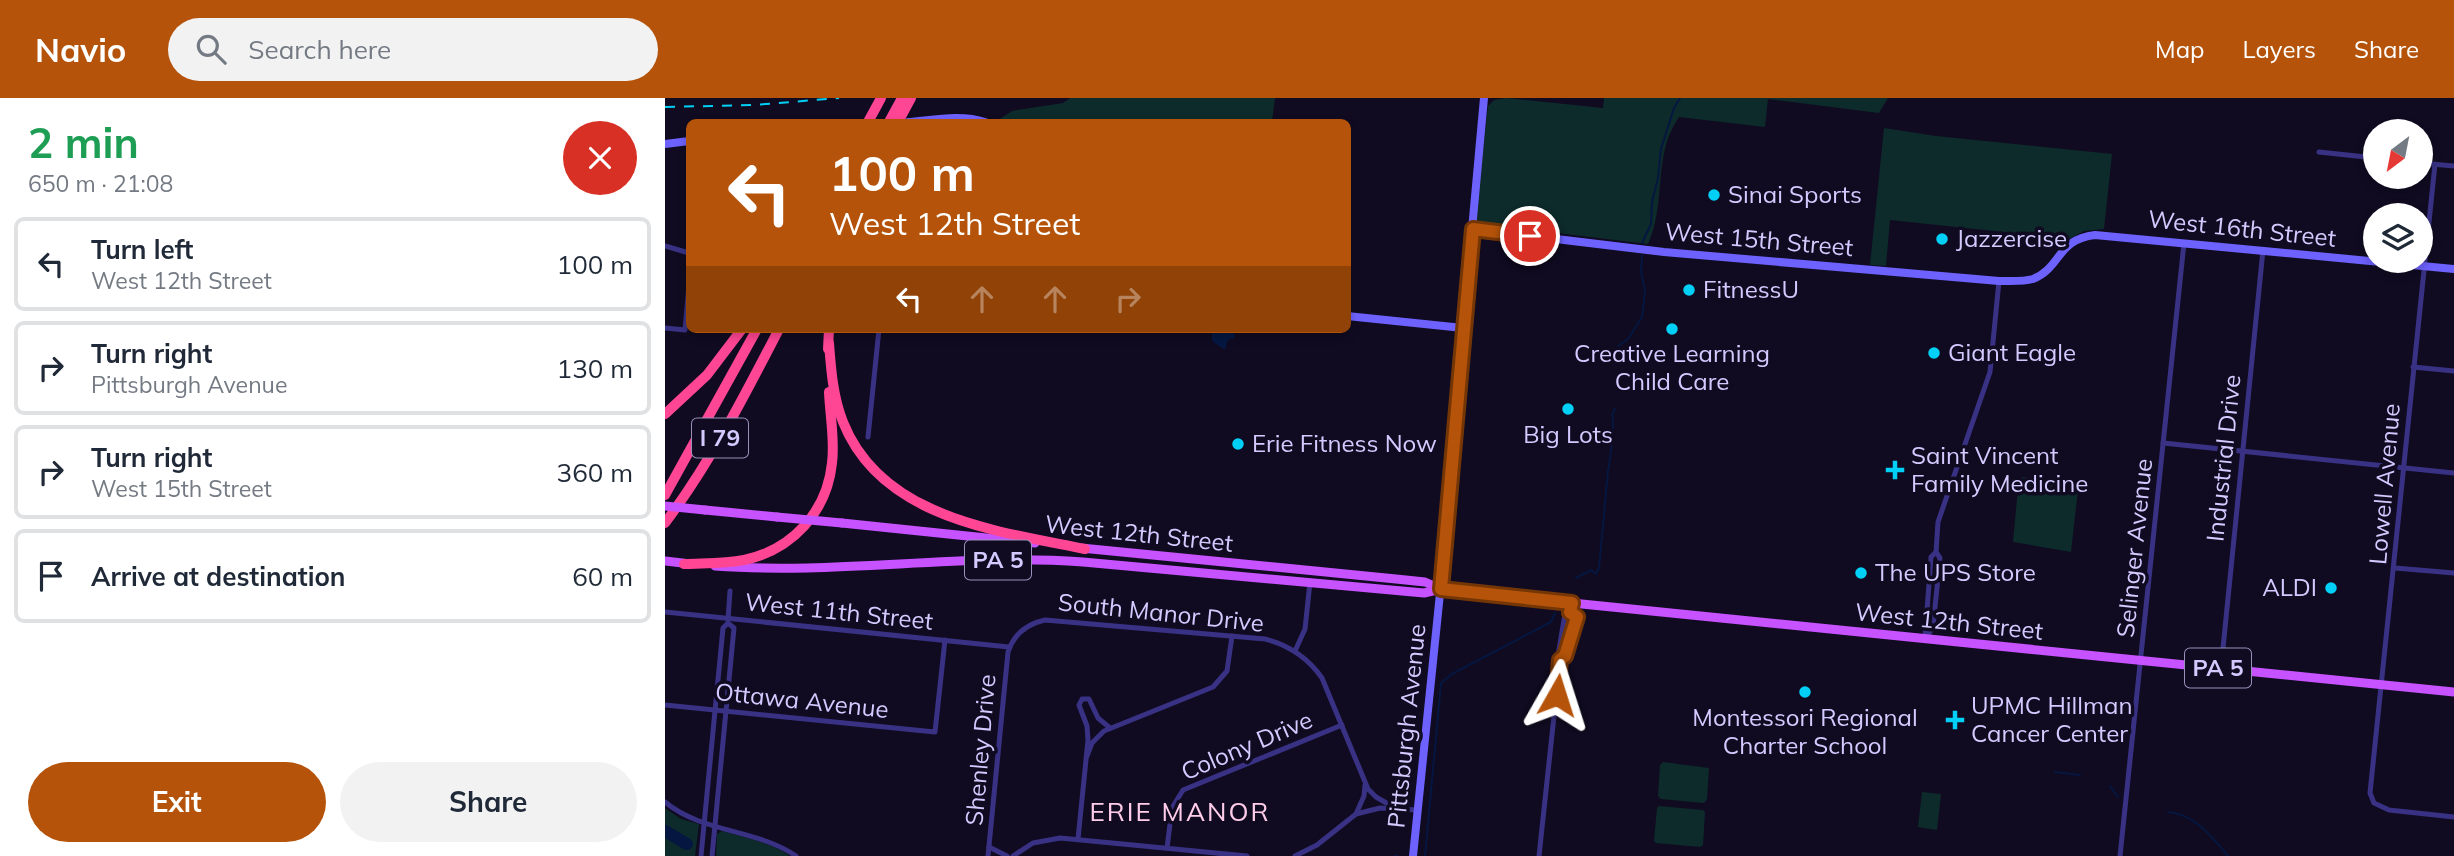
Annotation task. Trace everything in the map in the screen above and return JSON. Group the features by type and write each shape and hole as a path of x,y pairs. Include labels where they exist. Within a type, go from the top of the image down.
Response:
{"highway":[{"path":"870,119 881,98"},
{"path":"891,119 902,98"},
{"path":"900,119 911,98"},
{"path":"665,414 707,374 739,333"},
{"name":"I 79","path":"665,495 755,333"},
{"name":"I 79","path":"665,523 723,433 777,333"},
{"path":"684,564 731,562 760,555 789,540 811,520 826,492 833,462 829,333"},
{"path":"829,343 833,388 846,431 869,465 889,485 926,507 971,524 1085,549"}],"main road":[{"name":"West 12th Street","path":"665,506 1425,582 1441,589 1571,607 2454,692"},
{"name":"West 12th Street","path":"668,562 807,569 1048,560 1423,593 1441,589"}],"street":[{"name":"Pittsburgh Avenue","path":"1413,855 1441,589 1484,98"},
{"path":"942,119 975,119"},
{"path":"665,144 686,141"},
{"path":"2319,152 2363,157"},
{"path":"2435,164 2454,166"},
{"name":"Lowell Avenue","path":"2431,203 2435,164"},
{"name":"West 15th Street","path":"1473,229 1664,252 1999,281 2025,281 2041,275"},
{"name":"West 16th Street","path":"2041,275 2067,245 2086,236 2115,235 2363,260"},
{"name":"Selinger Avenue","path":"2120,856 2184,243"},
{"path":"665,246 686,252"},
{"name":"Industrial Drive","path":"2221,668 2263,250"},
{"name":"West 16th Street","path":"2433,267 2454,269"},
{"name":"Lowell Avenue","path":"2423,273 2395,568 2370,788 2375,805 2389,810 2454,817"},
{"path":"1925,639 1933,627 1940,558 1936,552 1940,515 1990,372 1999,281"},
{"path":"1351,316 1463,328"},
{"path":"665,328 685,330 686,319"},
{"path":"868,437 879,333"},
{"path":"2413,367 2454,371"},
{"path":"2163,443 2454,473"},
{"path":"2395,568 2454,573"},
{"path":"1294,651 1305,629 1310,582"},
{"path":"701,856 723,628 728,621 730,591"},
{"path":"1539,856 1560,660 1558,656 1565,616 1571,607 1577,617 1565,656 1560,660"},
{"name":"West 11th Street","path":"665,612 728,621 1009,647"},
{"name":"South Manor Drive","path":"1009,647 1023,629 1045,620 1265,639 1294,651 1311,664 1322,678 1364,781 1376,796 1395,808"},
{"path":"712,856 734,628 728,621"},
{"path":"1087,756 1096,739 1110,728 1213,687 1227,671 1232,636"},
{"name":"Ottawa Avenue","path":"665,705 935,732 944,640"},
{"name":"Shenley Drive","path":"988,856 1009,647"},
{"path":"1078,839 1088,731 1080,705 1082,699 1090,700 1098,718 1110,728"},
{"name":"Colony Drive","path":"1167,848 1172,808 1183,790 1342,725"},
{"path":"1356,814 1365,792 1364,781"},
{"path":"665,802 682,814 772,842 796,856"},
{"path":"1295,856 1317,845 1356,814 1380,808 1417,810"},
{"path":"1013,856 1041,841 1060,838 1247,856"},
{"path":"989,847 1007,856"}],"green space":[{"path":"1070,98 1275,98 1272,119 1000,119 1012,111 1063,103"},
{"path":"1506,98 1603,108 1604,98 1888,98 1879,113 1768,99 1765,127 1679,117 1665,147 1657,212 1648,244 1475,223 1488,106 1494,100"},
{"path":"1884,128 2112,154 2104,229 2084,231 2060,244 2048,238 2022,234 1890,220 1886,266 1870,265"},
{"path":"2019,477 2079,481 2071,552 2013,542"},
{"path":"1663,762 1709,768 1707,799 1704,803 1661,799 1658,796 1660,765"},
{"path":"1922,792 1941,794 1937,830 1918,827"},
{"path":"1659,806 1703,810 1703,845 1700,847 1656,843 1654,841"},
{"path":"665,808 681,819 699,824 695,856 665,856"},
{"path":"722,831 766,844 790,856 716,856 717,834"}],"water":[{"path":"1212,333 1233,333 1235,338 1228,340 1225,350 1212,341"}],"waterway":[{"path":"1642,243 1651,224 1661,149 1674,108 1680,98"},
{"path":"1614,364 1615,351 1628,339 1642,317 1645,290 1641,272 1642,255"},
{"path":"1576,578 1591,570 1596,574 1599,568 1612,442 1612,415 1615,409"},
{"path":"1425,856 1441,683 1452,674 1551,622 1555,613"},
{"path":"2055,772 2080,775"},
{"path":"2110,786 2118,797"},
{"path":"2168,812 2195,822 2228,856"},
{"path":"665,831 687,844"}],"railway":[{"path":"665,107 754,105 839,98"}],"place":[{"name":"Sinai Sports","path":"1714,195"},
{"name":"Jazzercise","path":"1942,239"},
{"name":"FitnessU","path":"1689,290"},
{"name":"Creative Learning Child Care","path":"1672,329"},
{"name":"Giant Eagle","path":"1934,353"},
{"name":"Big Lots","path":"1568,409"},
{"name":"Erie Fitness Now","path":"1238,444"},
{"name":"Saint Vincent Family Medicine","path":"1895,470"},
{"name":"The UPS Store","path":"1861,573"},
{"name":"ALDI","path":"2331,588"},
{"name":"Montessori Regional Charter School","path":"1805,692"},
{"name":"UPMC Hillman Cancer Center","path":"1955,720"}],"district":[{"name":"ERIE MANOR","path":"1180,812"}],"route":[{"path":"1530,236 1473,229 1441,589 1572,603 1570,612 1577,617 1565,656 1560,660 1557,695"}]}
